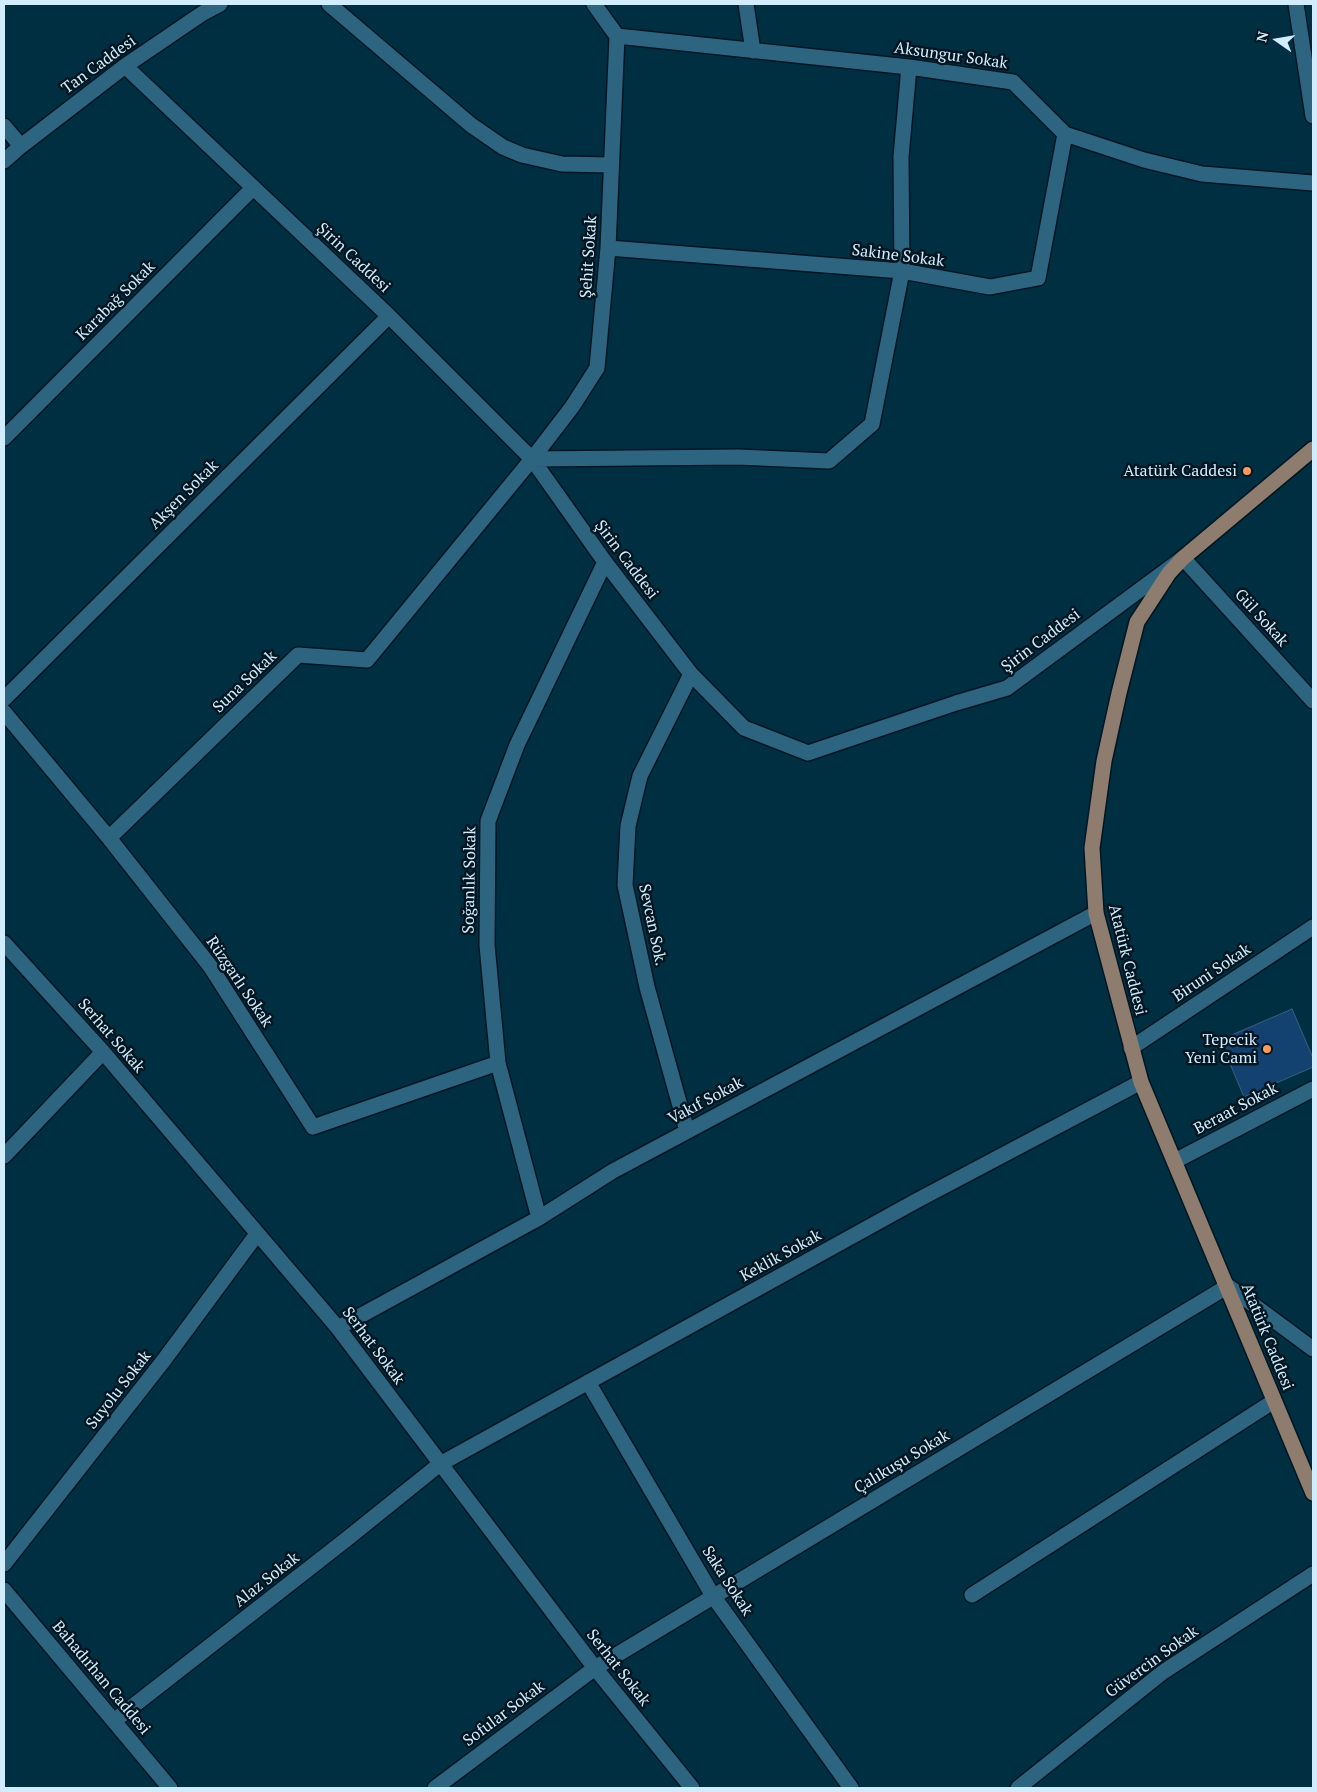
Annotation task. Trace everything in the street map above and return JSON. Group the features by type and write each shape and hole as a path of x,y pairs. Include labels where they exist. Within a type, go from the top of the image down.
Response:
{"main road":[{"name":"Atatürk Caddesi","path":"1313,450 1183,558 1169,573 1137,622 1104,761 1092,848 1096,913 1141,1082 1228,1286 1274,1402 1313,1493"}],"street":[{"name":"Tan Caddesi","path":"4,161 125,66 203,13 220,4"},
{"path":"329,4 471,125 503,147 522,155 555,163 611,166"},
{"path":"594,4 617,36"},
{"path":"746,4 753,51"},
{"path":"1296,4 1313,116"},
{"name":"Şehit Sokak","path":"532,459 572,407 597,368 608,248 617,36"},
{"name":"Aksungur Sokak","path":"617,36 909,67 1013,82 1066,134 1144,160 1202,174 1313,183"},
{"name":"Şirin Caddesi","path":"125,66 389,316 532,459 605,562 691,674 744,728 808,754 956,703 1007,688 1183,558"},
{"path":"532,459 738,457 828,461 872,424 902,271 901,157 909,67"},
{"path":"4,126 21,146"},
{"name":"Sakine Sokak","path":"608,248 902,271 990,287 1038,278 1066,134"},
{"name":"Karabağ Sokak","path":"4,438 253,188"},
{"name":"Akşen Sokak","path":"4,699 389,316"},
{"name":"Suna Sokak","path":"109,838 298,655 367,660 532,459"},
{"name":"Gül Sokak","path":"1183,558 1313,701"},
{"name":"Soğanlık Sokak","path":"539,1218 498,1063 487,945 488,820 517,745 605,562"},
{"name":"Sevcan Sok.","path":"687,1131 647,987 625,885 628,826 640,776 691,674"},
{"name":"Rüzgarlı Sokak","path":"4,712 109,838 210,966 313,1127 498,1063"},
{"name":"Vakıf Sokak","path":"338,1328 539,1218 613,1171 1096,913"},
{"name":"Biruni Sokak","path":"1131,1048 1313,927"},
{"name":"Serhat Sokak","path":"4,943 102,1052 338,1328 595,1668 692,1788"},
{"path":"4,1156 102,1052"},
{"name":"Keklik Sokak","path":"440,1464 916,1201 1141,1082"},
{"name":"Beraat Sokak","path":"1175,1161 1313,1089"},
{"name":"Suyolu Sokak","path":"4,1564 164,1360 258,1234"},
{"path":"1228,1286 1313,1349"},
{"name":"Çalıkuşu Sokak","path":"595,1668 1228,1286"},
{"name":"Saka Sokak","path":"588,1382 713,1596 851,1788"},
{"path":"972,1596 1274,1402"},
{"name":"Alaz Sokak","path":"114,1721 440,1464"},
{"name":"Güvercin Sokak","path":"1018,1788 1163,1672 1313,1574"},
{"name":"Bahadırhan Caddesi","path":"4,1590 170,1788"},
{"name":"Sofular Sokak","path":"435,1788 595,1668"}],"building":[{"name":"Tepecik Yeni Cami","path":"1292,1009 1313,1058 1313,1067 1244,1097 1220,1040"}],"place":[{"name":"Atatürk Caddesi","path":"1247,471"},
{"name":"Tepecik Yeni Cami","path":"1267,1049"}]}
